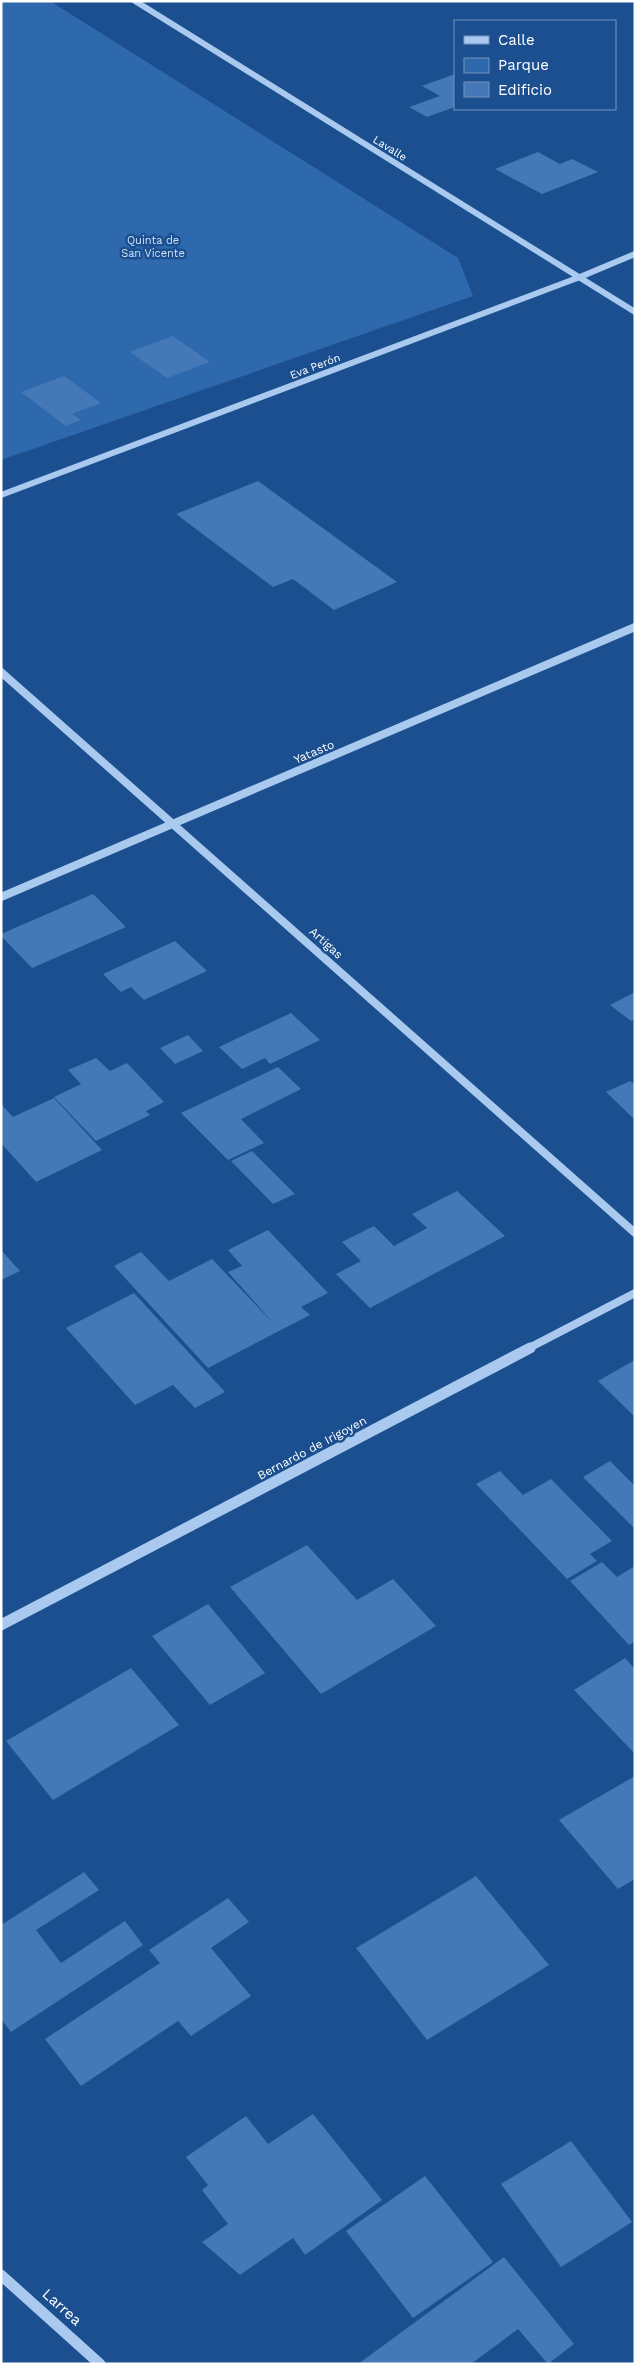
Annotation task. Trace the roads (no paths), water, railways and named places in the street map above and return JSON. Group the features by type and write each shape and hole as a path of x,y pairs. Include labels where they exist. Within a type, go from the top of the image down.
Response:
{"street":[{"name":"Lavalle","path":"135,1 635,312"},
{"name":"Eva Perón","path":"1,495 580,278 635,254"},
{"name":"Yatasto","path":"1,897 635,627"},
{"name":"Artigas","path":"1,672 175,823 635,1233"},
{"name":"Bernardo de Irigoyen","path":"1,1625 635,1293"},
{"name":"Larrea","path":"1,2275 100,2364"}],"park label":[{"name":"Quinta de San Vicente","path":"153,246"}]}
